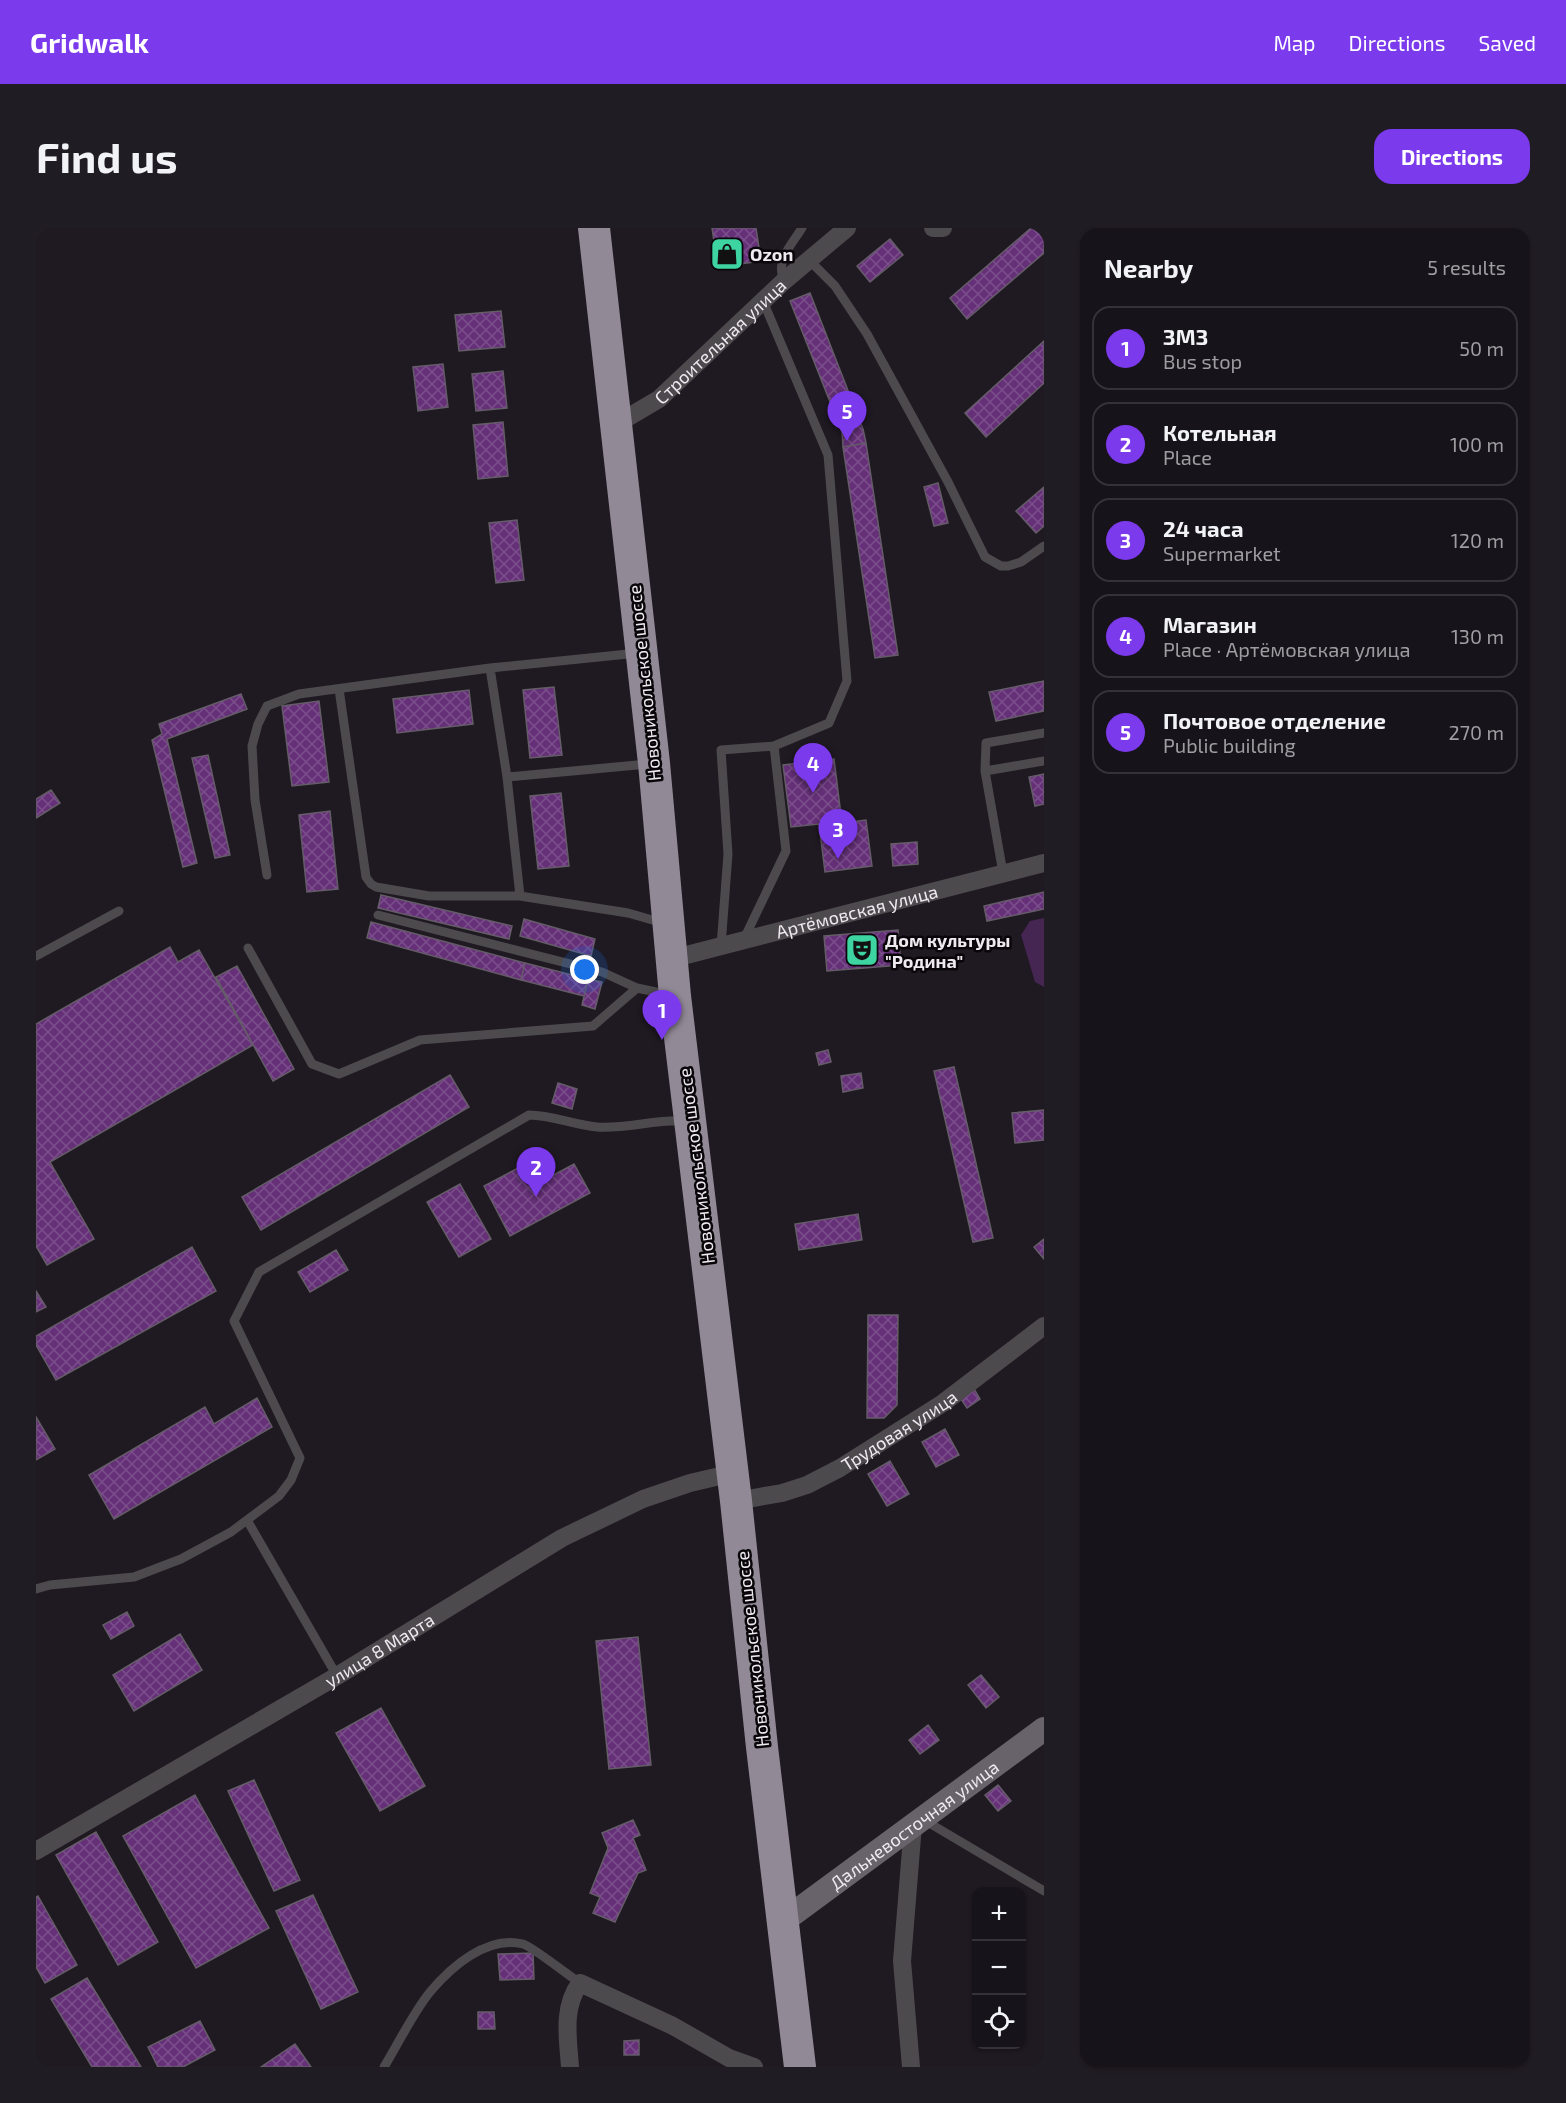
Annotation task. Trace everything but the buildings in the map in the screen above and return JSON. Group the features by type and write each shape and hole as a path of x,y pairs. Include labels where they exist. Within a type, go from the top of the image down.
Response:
{"highway":[{"name":"Новоникольское шоссе","path":"594,228 654,763 675,996 735,1487 762,1747 800,2067"}],"main road":[{"name":"Дальневосточная улица","path":"783,1922 1044,1729"}],"street":[{"name":"Строительная улица","path":"615,425 659,399 784,281 846,228"},
{"path":"933,228 944,228"},
{"name":"Артёмовская улица","path":"671,959 1044,863"},
{"name":"Трудовая улица","path":"735,1487 782,1493 807,1485 840,1468 943,1403 1044,1326"},
{"name":"улица 8 Марта","path":"36,1851 337,1676 562,1538 643,1499 690,1483 735,1487"},
{"path":"910,2067 902,1961 917,1822"},
{"path":"570,2067 567,2015 573,1993 580,1983 673,2026 729,2058 754,2067"}],"lane":[{"path":"784,281 780,270 781,262 802,228"},
{"path":"809,260 835,286 867,334 948,482 978,548 985,557 1001,566 1008,566 1021,562 1044,546"},
{"path":"721,946 728,854 721,750 774,746 829,723 847,681 828,455 763,301"},
{"path":"267,875 255,800 252,746 258,724 267,706 299,694 339,688 490,668 640,653"},
{"path":"490,668 507,777 520,896"},
{"path":"339,688 368,881 376,887 429,896 520,896 628,913 668,924"},
{"path":"1004,873 985,771 986,742 1044,733"},
{"path":"743,940 786,851 774,746"},
{"path":"985,771 1044,761"},
{"path":"507,777 654,763"},
{"path":"36,956 119,910"},
{"path":"378,915 602,972 637,988 675,996"},
{"path":"248,948 312,1064 339,1074 420,1040 593,1026 637,988"},
{"path":"36,1589 50,1585 134,1577 181,1559 231,1532 279,1496 291,1480 300,1458 234,1321 259,1272 529,1115 540,1115 597,1127 667,1120 690,1121"},
{"path":"247,1520 337,1676"},
{"path":"917,1822 1044,1891"},
{"path":"384,2067 429,1993 455,1966 487,1947 524,1944 580,1983"}],"shaded area":[{"path":"1044,918 1044,987 1035,982 1021,935 1030,921"}],"place":[{"name":"Ozon","path":"727,254"},
{"name":"Почтовое отделение","path":"847,441"},
{"name":"Магазин","path":"813,793"},
{"name":"24 часа","path":"838,859"},
{"name":"Дом культуры \"Родина\"","path":"862,950"},
{"name":"ЗМЗ","path":"662,1040"},
{"name":"Котельная","path":"536,1197"}]}
